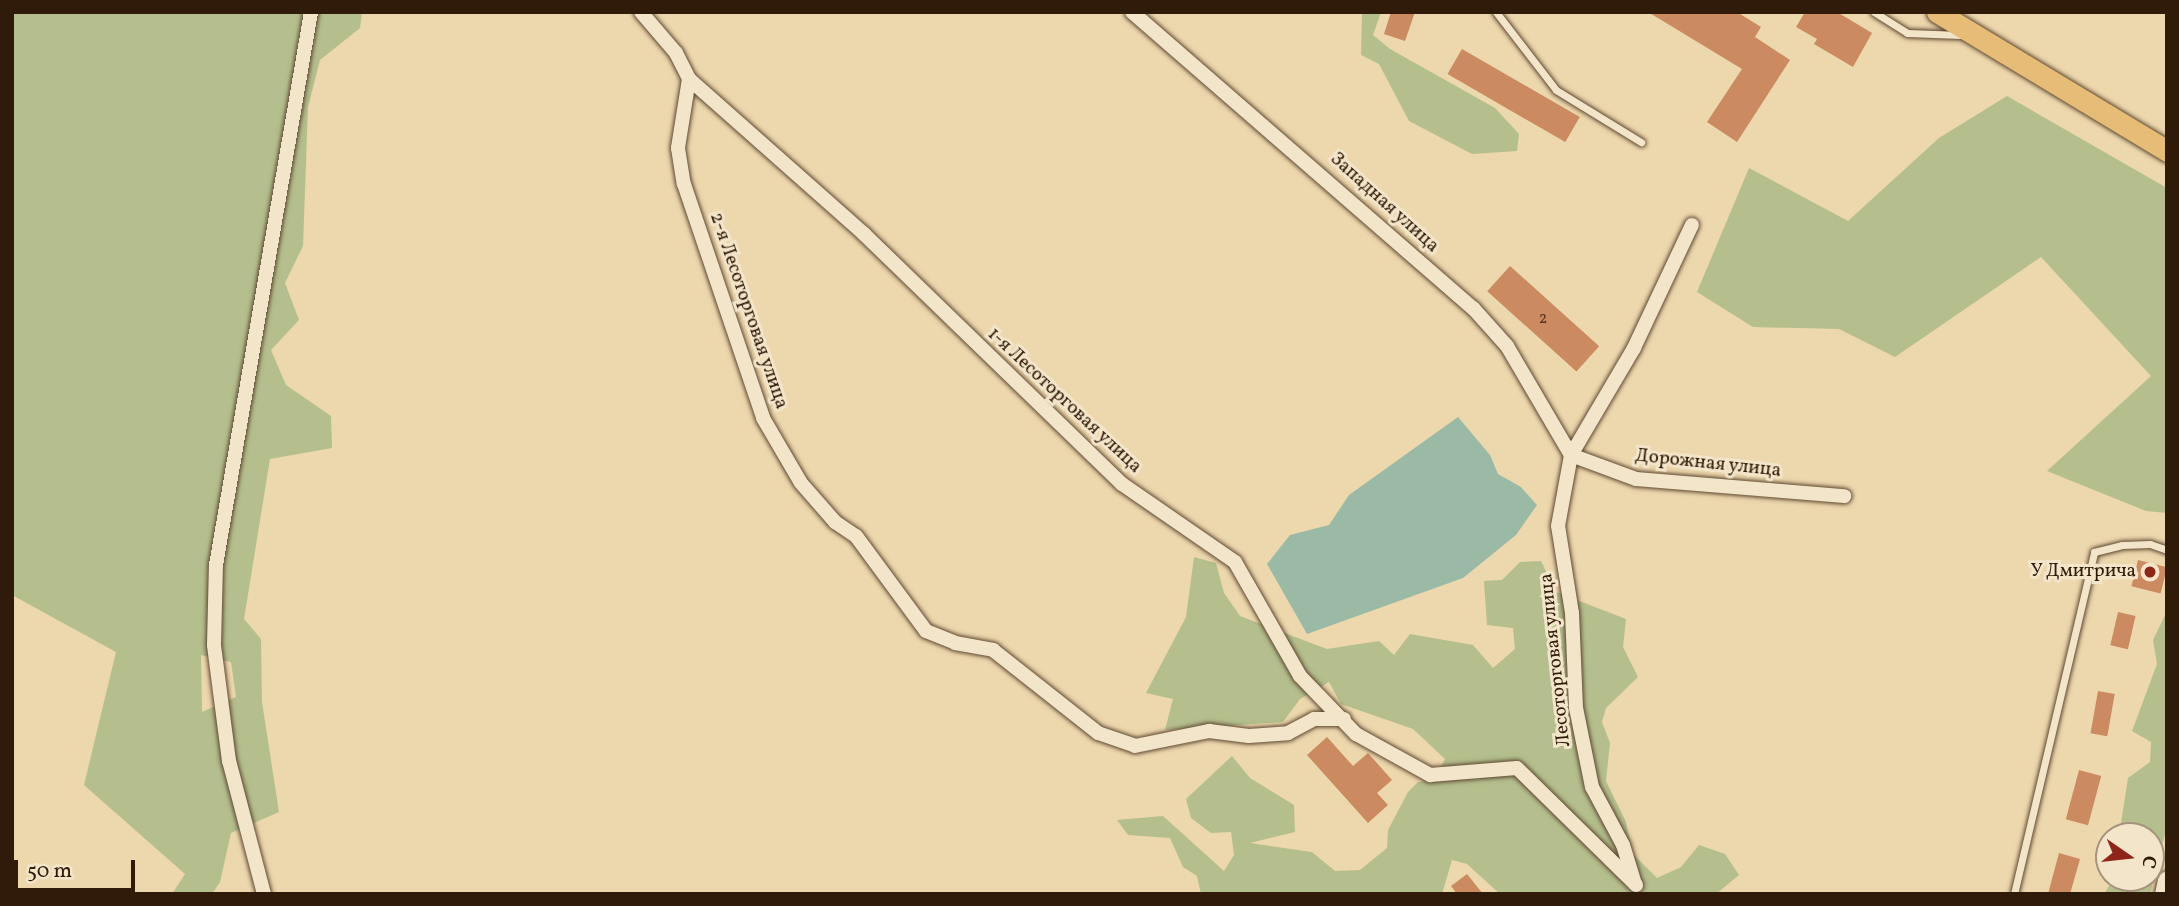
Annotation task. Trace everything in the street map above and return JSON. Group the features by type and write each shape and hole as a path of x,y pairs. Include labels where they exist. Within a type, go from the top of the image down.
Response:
{"main road":[{"path":"1937,12 2167,151"},
{"path":"2164,894 2167,880"}],"street":[{"path":"264,894 229,761 214,645 216,565 311,12"},
{"path":"640,12 676,53 689,79"},
{"name":"Западная улица","path":"1132,12 1474,308 1507,346 1550,411 1571,455"},
{"name":"1-я Лесоторговая улица","path":"689,79 864,234 1122,484 1235,562 1300,676 1356,734 1430,775 1517,768 1637,889"},
{"name":"2-я Лесоторговая улица","path":"689,79 678,148 684,184 763,418 801,483 835,522 856,536 926,631 955,643 993,650 1098,733 1135,746 1209,731 1249,736 1288,733 1314,719 1344,719"},
{"path":"1571,455 1634,348 1692,225"},
{"name":"Дорожная улица","path":"1571,455 1636,479 1844,496"},
{"name":"Лесоторговая улица","path":"1571,455 1558,526 1572,613 1576,708 1592,787 1623,845 1637,889"}],"lane":[{"path":"1496,12 1556,90 1641,142"},
{"path":"1874,12 1907,33 1973,35"},
{"path":"2014,894 2094,552 2122,545 2150,544 2167,550"}],"shaded area":[{"path":"12,12 362,12 360,28 320,60 308,107 303,246 285,283 299,320 271,350 286,385 331,416 332,448 270,459 244,619 261,639 262,702 279,812 231,833 220,882 212,894 172,894 185,874 84,785 116,652 12,595","holes":["201,655 231,662 236,697 202,712"]},
{"path":"1362,12 1381,12 1373,35 1390,49 1495,108 1519,134 1517,151 1472,154 1409,121 1379,64 1361,55"},
{"path":"2007,96 2167,188 2167,513 2146,511 2047,471 2151,376 2041,257 1895,357 1839,329 1753,327 1697,292 1749,168 1848,221 1939,138"},
{"path":"1458,417 1490,455 1498,474 1521,487 1537,505 1516,535 1463,578 1307,634 1267,564 1290,535 1329,525 1349,495"},
{"path":"1194,557 1216,563 1224,593 1240,616 1327,649 1379,641 1394,655 1410,634 1473,645 1493,668 1515,649 1513,628 1487,625 1484,581 1502,580 1520,562 1541,561 1556,592 1626,619 1623,647 1638,677 1606,708 1602,722 1610,743 1606,781 1626,822 1633,854 1657,878 1681,867 1699,845 1725,854 1739,875 1716,894 1500,894 1467,864 1452,860 1442,894 1201,894 1197,876 1183,867 1170,838 1128,835 1117,820 1163,816 1224,871 1234,855 1231,832 1211,833 1191,818 1186,799 1232,756 1250,778 1294,805 1295,832 1250,843 1312,852 1335,871 1360,870 1387,848 1388,830 1408,792 1418,782 1435,780 1445,759 1413,729 1341,704 1329,682 1300,699 1283,722 1165,730 1173,699 1146,693 1186,617"},
{"path":"2167,611 2165,834 2165,822 2121,822 2128,778 2150,762 2151,742 2132,731 2157,664 2153,640"},
{"path":"2105,892 2150,892 2150,894 2104,894"}],"building":[{"path":"1391,12 1415,12 1405,41 1384,34"},
{"path":"1648,12 1737,12 1761,27 1755,37 1790,60 1737,142 1707,122 1742,69"},
{"path":"1805,12 1837,12 1872,33 1853,67 1814,44 1817,39 1796,27"},
{"path":"1462,49 1580,117 1565,142 1448,74"},
{"path":"1510,266 1599,346 1576,372 1487,291"},
{"path":"2138,560 2167,567 2161,593 2131,586"},
{"path":"2118,612 2136,616 2128,649 2110,645"},
{"path":"2098,691 2115,694 2107,736 2091,733"},
{"path":"1327,737 1353,766 1368,753 1392,780 1377,793 1388,805 1368,823 1307,755"},
{"path":"2079,770 2101,776 2088,825 2066,819"},
{"path":"2059,853 2080,859 2070,894 2048,894"},
{"path":"1467,874 1483,894 1457,894 1451,886"}],"place":[{"name":"У Дмитрича","path":"2150,572"}]}
